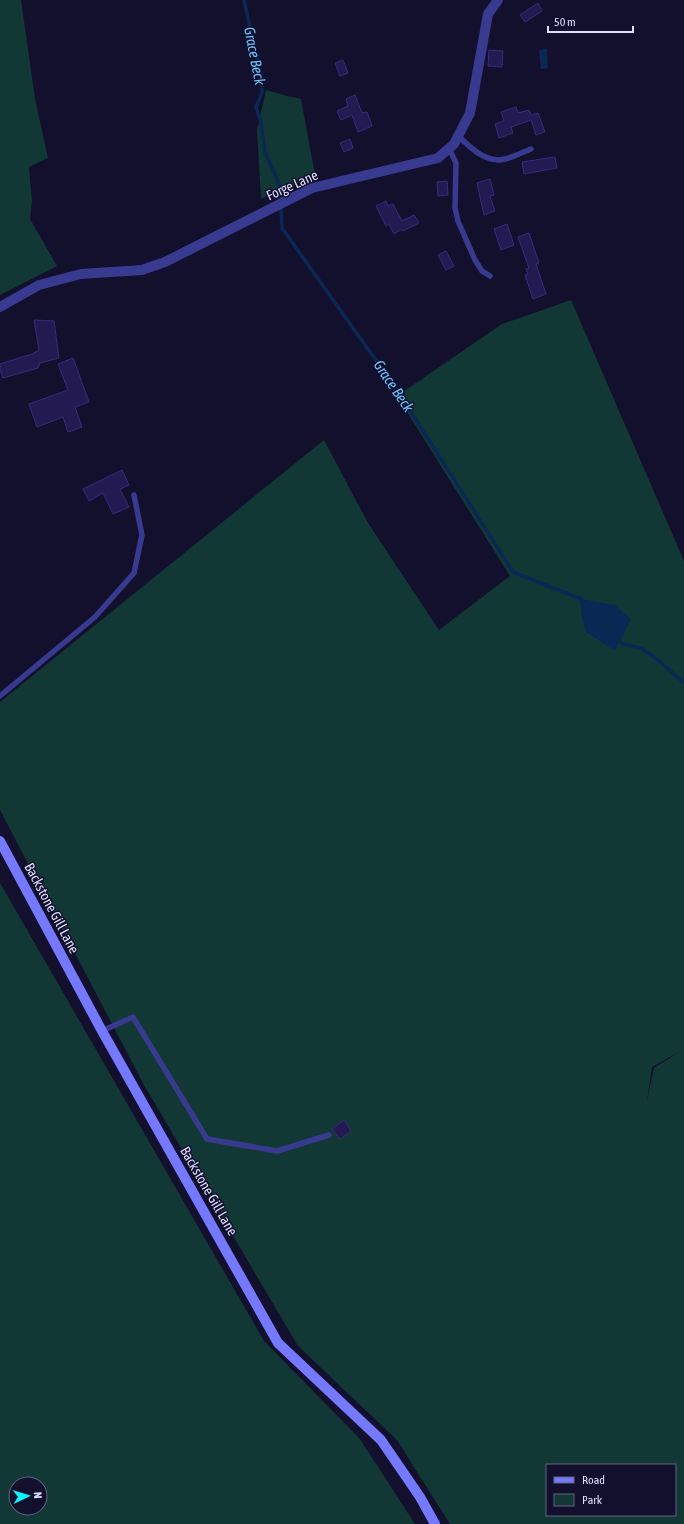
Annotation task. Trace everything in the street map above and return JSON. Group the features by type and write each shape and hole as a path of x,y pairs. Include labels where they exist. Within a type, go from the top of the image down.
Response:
{"street":[{"name":"Forge Lane","path":"0,307 39,285 81,274 142,270 165,262 272,208 289,201 312,188 438,158 454,144 470,113 488,14 498,0"},
{"name":"Backstone Gill Lane","path":"0,841 102,1031 278,1343 381,1440 420,1497 435,1524"}],"lane":[{"path":"458,136 473,150 490,159 503,160 531,148"},
{"path":"449,148 456,163 456,208 458,221 475,260 482,271 490,276"},
{"path":"0,696 95,617 134,573 142,535 134,495"},
{"path":"102,1031 133,1017 206,1139 277,1151 329,1135"}],"green space":[{"path":"0,0 21,0 35,99 48,158 29,167 32,201 30,219 57,266 0,295"},
{"path":"266,90 301,99 316,180 300,183 261,199 257,130"},
{"path":"571,300 684,561 684,1524 450,1524 397,1440 298,1346 144,1085 0,810 0,702 324,440 368,523 439,630 510,576 397,396 502,324","holes":["681,1051 654,1068 647,1101 652,1067"]},
{"path":"0,883 264,1341 360,1439 415,1524 0,1524"}],"water":[{"path":"547,49 548,68 541,69 539,50"},
{"path":"581,599 615,605 631,619 615,651 586,632 582,617"}],"building":[{"path":"538,3 542,11 525,22 520,15"},
{"path":"489,50 503,51 502,67 488,66"},
{"path":"343,60 348,73 340,76 335,63"},
{"path":"355,95 362,113 367,112 372,126 358,132 352,115 341,120 337,111 348,106 346,99"},
{"path":"516,107 518,113 529,110 531,115 538,113 545,132 536,135 531,120 511,127 513,133 499,138 495,124 504,121 501,112"},
{"path":"350,139 353,148 344,152 340,143"},
{"path":"555,157 557,168 524,174 522,162"},
{"path":"490,179 494,195 490,196 495,211 484,215 477,183"},
{"path":"447,181 448,195 438,196 437,182"},
{"path":"386,201 388,206 393,204 402,221 414,215 419,223 403,231 402,229 394,234 389,224 386,226 376,206"},
{"path":"507,224 514,245 501,250 494,229"},
{"path":"529,233 539,263 536,264 546,294 533,299 525,275 528,274 526,269 529,268 518,237"},
{"path":"446,251 454,266 446,270 438,255"},
{"path":"34,320 54,321 59,358 40,363 38,368 3,378 0,364 32,354 39,350"},
{"path":"73,358 89,402 75,407 82,427 68,432 63,417 37,427 29,404 68,390 58,364"},
{"path":"122,470 129,485 120,489 129,507 113,514 103,493 89,501 83,489"},
{"path":"344,1120 351,1131 340,1139 332,1129"}],"waterway":[{"name":"Grace Beck","path":"244,0 262,80 262,93 256,107 261,123 265,152 280,186 282,228 397,390 513,572 581,599 584,602"},
{"name":"Grace Beck","path":"617,640 622,644 643,649 684,683"}]}
